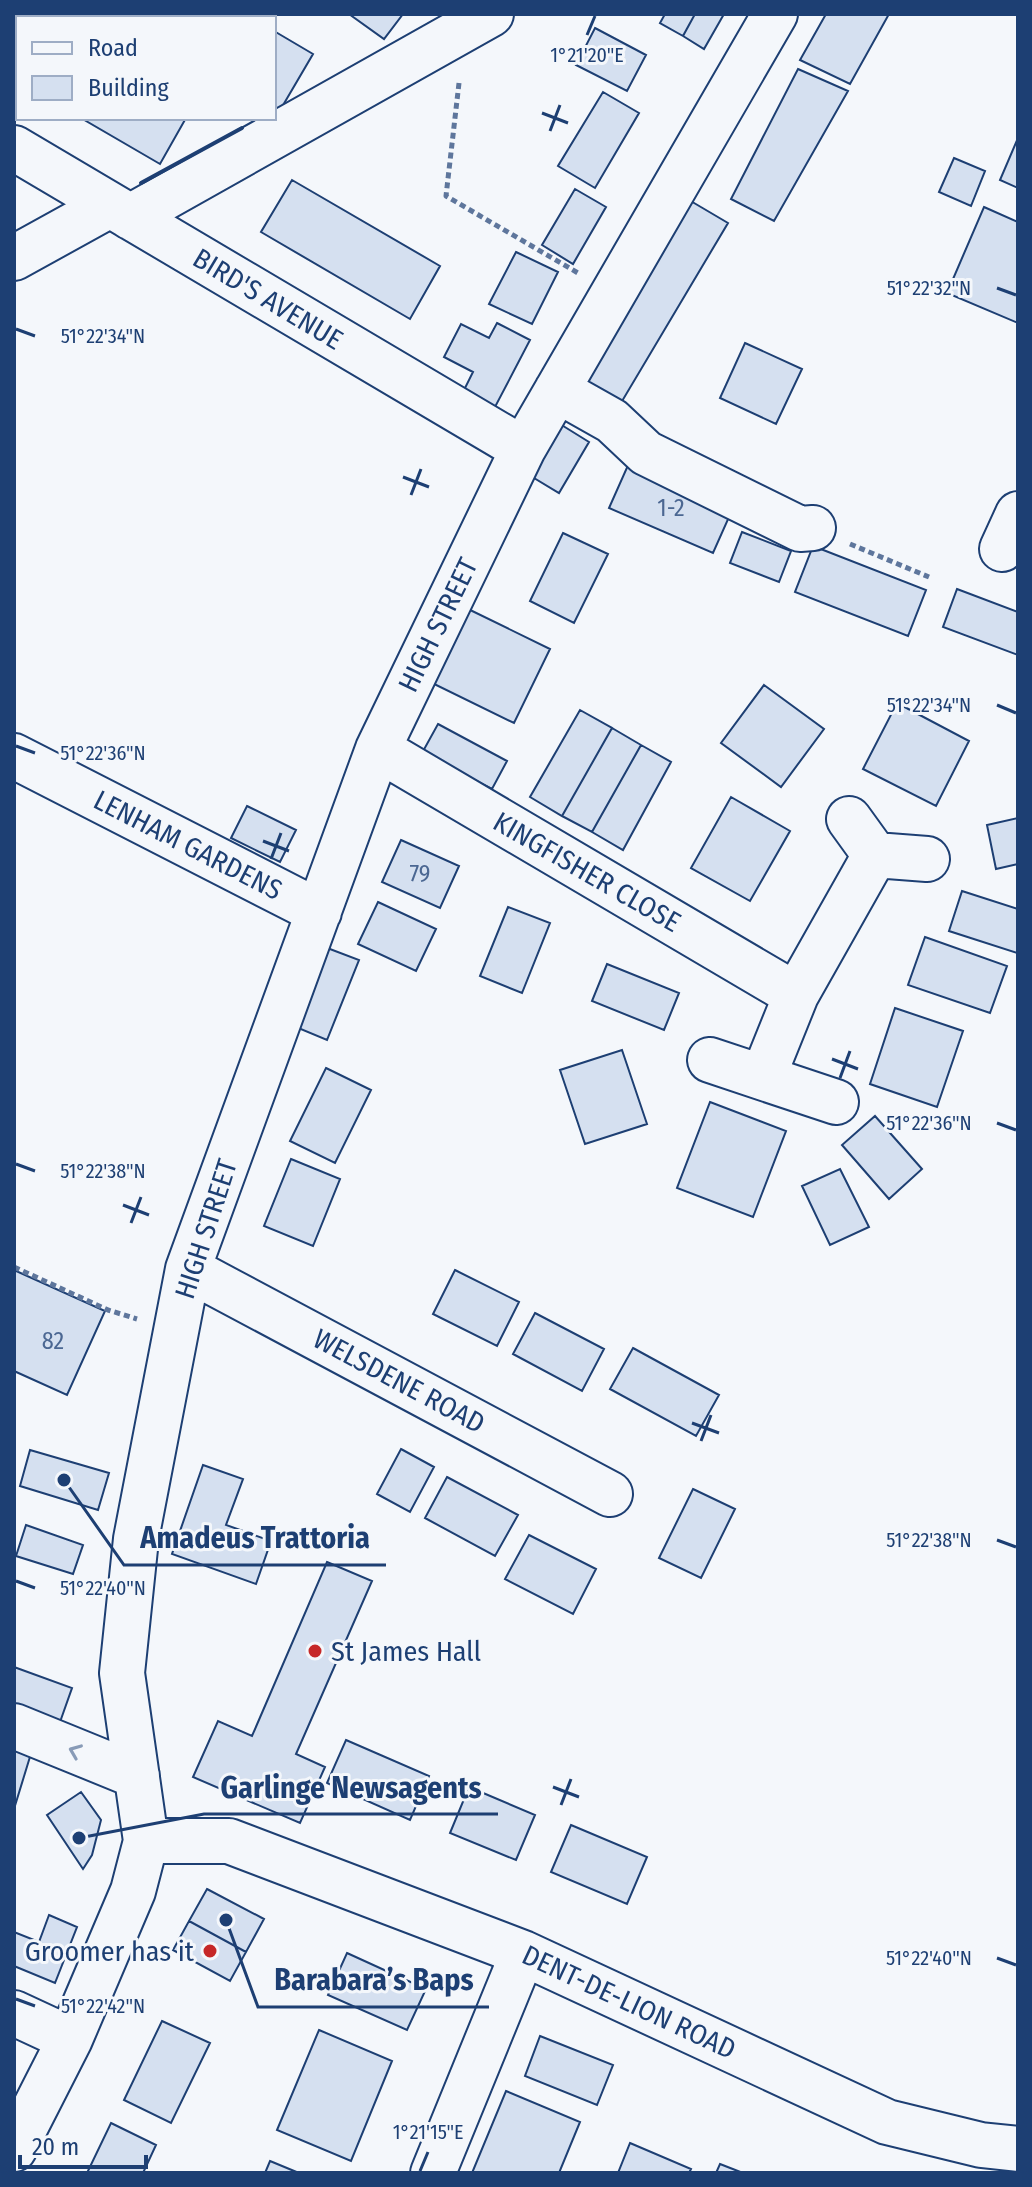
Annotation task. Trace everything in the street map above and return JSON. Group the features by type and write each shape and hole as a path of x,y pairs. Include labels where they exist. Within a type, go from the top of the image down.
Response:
{"street":[{"name":"HIGH STREET","path":"14,2149 70,2039 133,1891 146,1841 122,1673 136,1539 188,1269 378,749 523,449 775,14"},
{"path":"14,258 120,211 478,21"},
{"name":"BIRD'S AVENUE","path":"14,148 523,449"},
{"path":"557,390 612,421 646,453 800,529 813,528"},
{"name":"KINGFISHER CLOSE","path":"378,749 796,995"},
{"name":"LENHAM GARDENS","path":"14,756 319,912"},
{"path":"849,819 875,855 927,859"},
{"path":"763,1077 796,995 875,855"},
{"path":"710,1060 836,1102"},
{"name":"WELSDENE ROAD","path":"188,1269 610,1494"},
{"path":"14,1726 137,1776"},
{"name":"DENT-DE-LION ROAD","path":"146,1841 229,1841 523,1953 887,2122 981,2145 1018,2149"},
{"path":"433,2173 523,1953"},
{"path":"14,2013 70,2039"}],"path":[{"path":"478,21 446,196 613,293"},
{"path":"813,528 929,577"},
{"path":"14,1267 108,1310 176,1332"}],"building":[{"path":"14,14 48,14 51,16 16,16 14,79"},
{"path":"349,14 403,14 384,39"},
{"path":"665,14 695,14 683,36 660,23"},
{"path":"695,14 724,14 704,49 683,36"},
{"path":"826,14 889,14 850,84 800,60"},
{"path":"595,28 646,55 627,91 576,65"},
{"path":"276,32 313,54 276,117"},
{"path":"798,69 848,91 774,221 731,199"},
{"path":"603,92 639,113 595,188 558,166"},
{"path":"84,120 185,120 160,164"},
{"path":"1018,138 1018,188 1000,180"},
{"path":"954,158 985,171 971,206 939,192"},
{"path":"292,180 440,266 410,319 261,232"},
{"path":"575,189 606,207 573,264 542,245"},
{"path":"689,200 728,223 615,413 576,390"},
{"path":"984,207 1018,222 1018,323 947,293"},
{"path":"516,252 558,272 532,324 489,304"},
{"path":"497,323 530,340 495,407 464,390 473,372 444,357 461,324 489,338"},
{"path":"745,343 802,369 776,424 720,398"},
{"path":"560,424 589,442 559,493 529,475"},
{"path":"629,463 733,508 713,553 609,508"},
{"path":"742,532 791,551 779,582 730,563"},
{"path":"563,533 608,554 574,623 530,601"},
{"path":"813,546 926,590 908,636 795,592"},
{"path":"957,589 1018,612 1018,655 943,627"},
{"path":"464,607 550,649 514,723 428,681"},
{"path":"764,685 824,729 781,787 721,743"},
{"path":"897,703 969,741 936,806 863,769"},
{"path":"580,710 612,728 562,816 530,797"},
{"path":"438,724 507,761 492,789 422,753"},
{"path":"612,728 641,745 592,832 562,816"},
{"path":"641,745 671,762 623,850 592,832"},
{"path":"731,797 790,831 750,901 691,868"},
{"path":"247,806 296,830 280,862 231,838"},
{"path":"1018,818 1018,864 996,869 987,825"},
{"path":"401,840 459,866 440,908 382,882"},
{"path":"962,891 1018,909 1017,953 949,931"},
{"path":"378,902 436,929 416,971 358,944"},
{"path":"508,907 550,923 522,993 480,976"},
{"path":"925,937 1007,966 990,1013 908,985"},
{"path":"322,946 359,960 327,1040 291,1025"},
{"path":"607,964 679,993 664,1030 592,1001"},
{"path":"895,1008 963,1031 937,1107 870,1084"},
{"path":"622,1050 647,1124 585,1144 560,1070"},
{"path":"326,1068 371,1090 335,1163 290,1141"},
{"path":"710,1102 786,1131 753,1217 677,1188"},
{"path":"875,1116 922,1169 889,1199 842,1145"},
{"path":"291,1159 340,1179 313,1246 264,1226"},
{"path":"840,1169 869,1227 830,1245 802,1186"},
{"path":"14,1270 105,1311 67,1395 14,1371"},
{"path":"455,1270 519,1302 497,1346 433,1314"},
{"path":"535,1313 604,1349 582,1391 513,1354"},
{"path":"633,1348 719,1395 696,1436 610,1389"},
{"path":"401,1449 434,1467 410,1512 377,1494"},
{"path":"30,1450 109,1473 98,1510 20,1486"},
{"path":"203,1465 243,1479 226,1525 271,1541 256,1584 172,1554"},
{"path":"447,1477 518,1515 495,1556 425,1518"},
{"path":"693,1489 735,1509 701,1578 659,1558"},
{"path":"26,1525 83,1545 73,1574 16,1556"},
{"path":"529,1535 596,1569 573,1614 505,1579"},
{"name":"St James Hall","path":"327,1562 372,1581 296,1754 325,1767 300,1823 193,1777 218,1721 252,1736"},
{"path":"14,1667 72,1688 60,1722 14,1705"},
{"path":"346,1740 429,1776 410,1820 327,1783"},
{"path":"14,1741 33,1747 14,1809"},
{"path":"469,1787 535,1815 516,1860 450,1833"},
{"path":"81,1792 101,1820 92,1855 83,1869 47,1815"},
{"path":"571,1825 647,1857 627,1904 551,1872"},
{"path":"207,1889 264,1919 246,1952 189,1921"},
{"path":"49,1915 77,1927 55,1983 14,1966 14,1932 39,1942"},
{"name":"Groomer has it","path":"189,1921 246,1952 230,1981 173,1950"},
{"path":"347,1953 426,1989 407,2030 328,1995"},
{"path":"162,2021 210,2043 171,2123 124,2100"},
{"path":"319,2030 392,2061 351,2161 277,2130"},
{"path":"540,2036 613,2065 597,2105 525,2076"},
{"path":"506,2091 580,2122 559,2173 472,2173"},
{"path":"111,2123 156,2145 143,2173 87,2173"},
{"path":"630,2143 691,2169 689,2173 618,2173"},
{"path":"270,2161 299,2173 265,2173"},
{"path":"720,2164 743,2173 716,2173"}],"wall":[{"path":"141,183 242,128"}],"place":[{"name":"Amadeus Trattoria","path":"64,1480"},
{"name":"St James Hall","path":"315,1651"},
{"name":"Garlinge Newsagents","path":"79,1838"},
{"name":"Barabara’s Baps","path":"226,1920"},
{"name":"Groomer has it","path":"210,1951"}]}
